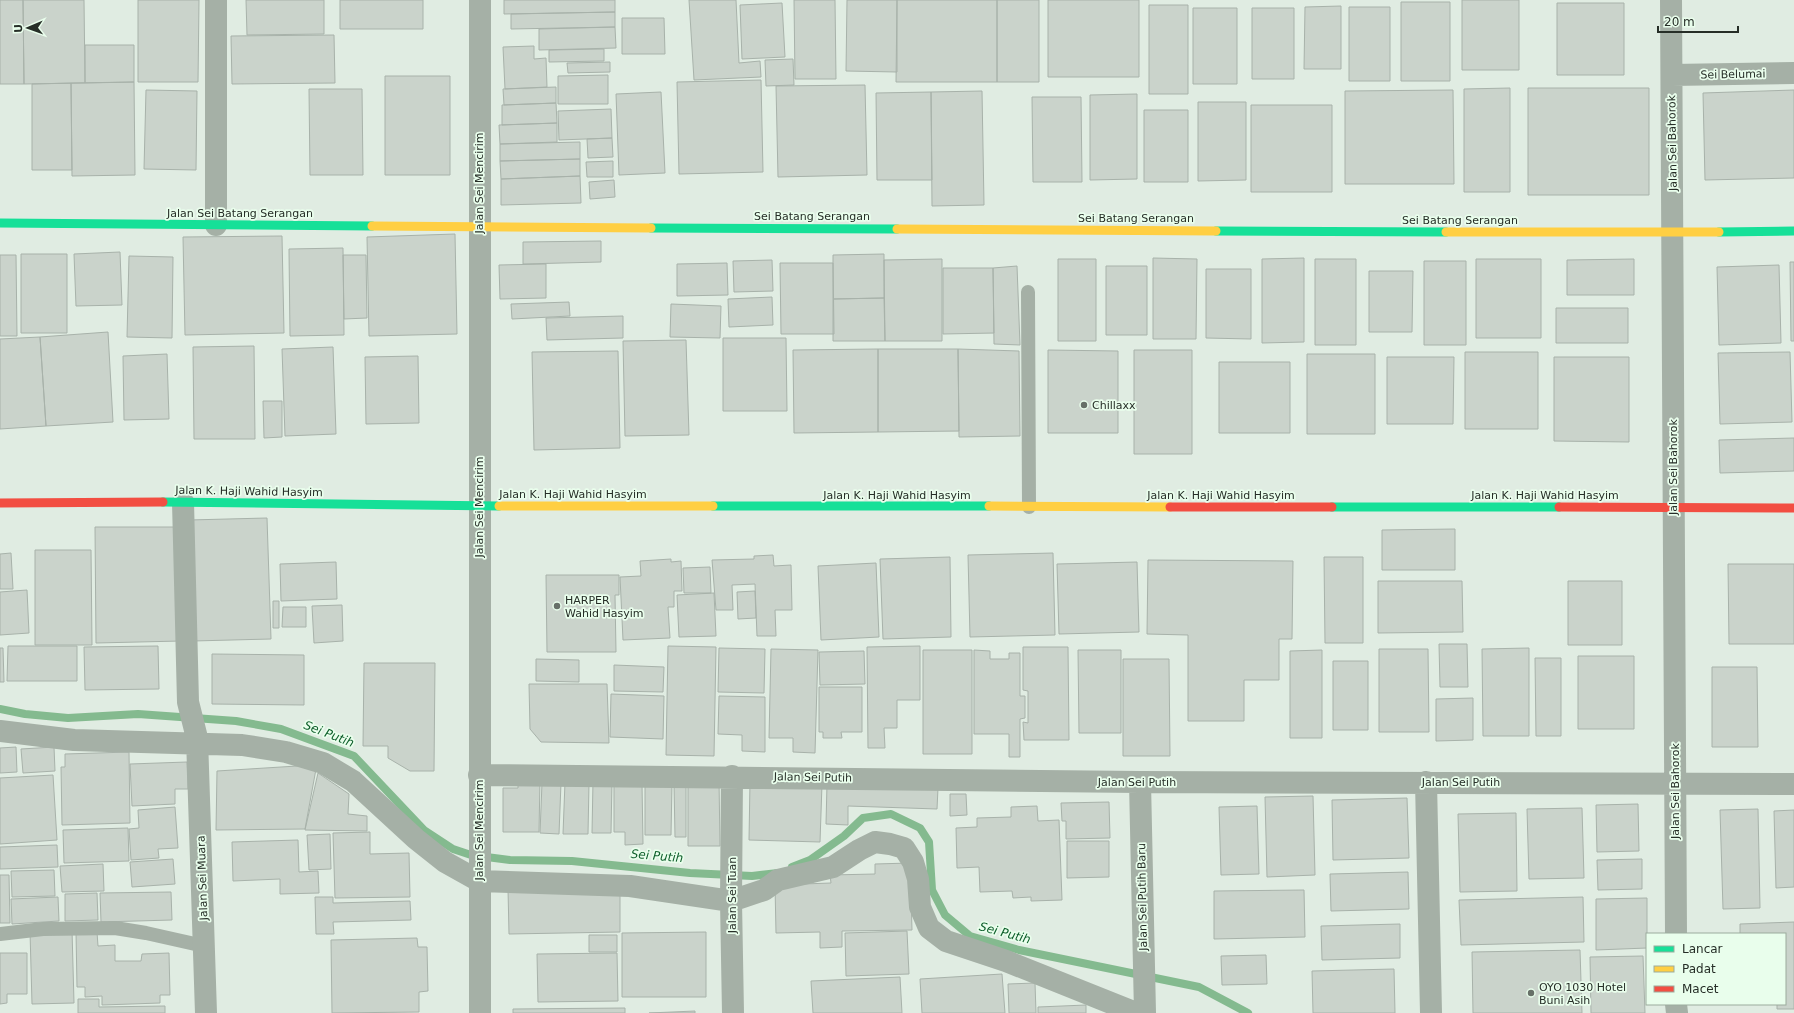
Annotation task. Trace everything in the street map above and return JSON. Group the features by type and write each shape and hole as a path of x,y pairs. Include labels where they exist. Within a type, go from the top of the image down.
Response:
{"street":[{"path":"216,0 216,225"},
{"name":"Jalan Sei Mencirim","path":"480,0 480,1013"},
{"name":"Jalan Sei Bahorok","path":"1671,0 1676,933"},
{"name":"Sei Belumai","path":"1672,75 1794,73"},
{"name":"Jalan Sei Batang Serangan","path":"0,223 479,227"},
{"name":"Sei Batang Serangan","path":"479,227 1673,233 1794,231"},
{"name":"Jalan K. Haji Wahid Hasyim","path":"0,503 183,502 479,506 1794,508"},
{"name":"Jalan Sei Muara","path":"183,502 188,702 197,741 206,1013"},
{"path":"0,732 74,740 197,741 242,745 286,752 323,763 353,781 416,839 445,862 479,878 630,886 731,894 764,890 778,880 833,867 859,850 875,842 890,844 904,848 913,862 918,879 920,907 929,928 946,941 1006,961 1136,1013"},
{"name":"Jalan Sei Putih","path":"479,775 732,776 1140,782 1794,784"},
{"name":"Jalan Sei Tuan","path":"732,776 731,894 733,1013"},
{"name":"Jalan Sei Putih Baru","path":"1140,782 1145,1013"},
{"path":"1426,782 1431,1013"}],"lane":[{"path":"1028,292 1029,507"},
{"path":"0,934 43,929 115,928 146,933 204,946"}],"building":[{"path":"0,0 23,0 24,84 0,84"},
{"path":"23,0 84,0 85,83 24,84"},
{"path":"138,0 199,0 198,82 138,82"},
{"path":"246,0 324,0 324,34 247,35"},
{"path":"340,0 423,0 423,29 340,29"},
{"path":"504,0 615,0 615,12 504,14"},
{"path":"689,0 736,0 739,63 760,61 761,77 694,80"},
{"path":"794,0 835,0 836,79 795,79"},
{"path":"847,0 897,0 897,72 846,71"},
{"path":"897,0 997,0 997,82 896,82"},
{"path":"997,0 1039,0 1039,82 997,82"},
{"path":"1048,0 1139,0 1139,77 1048,77"},
{"path":"1462,0 1519,0 1519,70 1462,70"},
{"path":"1401,2 1450,2 1450,81 1401,81"},
{"path":"782,3 785,57 742,59 740,5"},
{"path":"1557,3 1624,3 1624,75 1557,75"},
{"path":"1149,5 1188,5 1188,94 1149,94"},
{"path":"1341,6 1341,69 1304,69 1305,7"},
{"path":"1349,7 1390,7 1390,81 1349,81"},
{"path":"1193,8 1237,8 1237,84 1193,84"},
{"path":"1252,8 1294,8 1294,79 1252,79"},
{"path":"615,12 615,27 511,29 511,14"},
{"path":"622,18 664,18 665,54 622,54"},
{"path":"615,27 616,48 539,50 539,29"},
{"path":"334,35 335,83 232,84 231,36"},
{"path":"85,45 134,45 134,82 85,83"},
{"path":"534,46 534,59 546,58 547,87 505,89 503,47"},
{"path":"604,49 604,61 549,62 549,50"},
{"path":"793,59 794,85 766,86 765,60"},
{"path":"610,62 610,72 568,73 567,63"},
{"path":"608,75 608,104 558,104 558,76"},
{"path":"385,76 450,76 450,175 385,175"},
{"path":"761,80 763,172 679,174 677,82"},
{"path":"134,82 135,175 72,176 71,83"},
{"path":"71,83 72,170 32,170 32,84"},
{"path":"865,85 867,175 778,177 776,86"},
{"path":"556,87 556,103 504,105 503,89"},
{"path":"1510,88 1510,192 1464,192 1464,89"},
{"path":"1528,88 1649,88 1649,195 1528,195"},
{"path":"309,89 362,89 363,175 310,175"},
{"path":"146,90 197,91 196,170 144,169"},
{"path":"1453,90 1454,184 1345,184 1345,91"},
{"path":"1794,90 1794,178 1705,180 1703,93"},
{"path":"982,91 984,205 932,206 931,92"},
{"path":"661,92 665,173 619,175 616,94"},
{"path":"931,92 932,180 877,180 876,93"},
{"path":"1137,94 1137,179 1090,180 1090,95"},
{"path":"1032,97 1081,97 1082,182 1033,182"},
{"path":"1198,102 1246,102 1246,180 1198,181"},
{"path":"556,103 557,123 502,125 502,105"},
{"path":"1251,105 1332,105 1332,192 1251,192"},
{"path":"611,109 612,138 559,140 558,111"},
{"path":"1144,110 1188,110 1188,182 1144,182"},
{"path":"557,123 557,142 500,144 499,125"},
{"path":"612,138 613,157 588,158 587,139"},
{"path":"580,142 580,159 500,161 500,144"},
{"path":"580,159 580,176 501,179 500,161"},
{"path":"613,161 613,177 587,177 586,162"},
{"path":"580,176 581,203 501,205 501,179"},
{"path":"614,180 615,197 590,199 589,182"},
{"path":"455,234 457,334 369,336 367,237"},
{"path":"282,236 284,333 185,335 183,237"},
{"path":"601,241 601,262 523,264 523,242"},
{"path":"343,248 344,335 290,336 289,249"},
{"path":"120,252 122,305 76,306 74,254"},
{"path":"21,254 67,254 67,333 21,333"},
{"path":"884,254 884,298 833,299 833,255"},
{"path":"0,255 16,255 17,336 0,336"},
{"path":"343,255 366,255 367,318 344,319"},
{"path":"129,256 173,257 172,338 127,337"},
{"path":"1153,258 1197,259 1196,339 1153,339"},
{"path":"1304,258 1304,342 1262,343 1262,259"},
{"path":"942,259 942,341 885,341 884,260"},
{"path":"1058,259 1096,259 1096,341 1058,341"},
{"path":"1315,259 1356,259 1356,345 1315,345"},
{"path":"1476,259 1541,259 1541,338 1476,338"},
{"path":"1634,259 1634,295 1567,295 1567,260"},
{"path":"772,260 773,291 734,292 733,261"},
{"path":"1424,261 1466,261 1466,345 1424,345"},
{"path":"1790,262 1794,262 1794,341 1791,341"},
{"path":"727,263 728,295 677,296 677,264"},
{"path":"780,263 833,263 834,334 781,334"},
{"path":"546,264 546,298 500,299 499,265"},
{"path":"1779,265 1781,343 1719,345 1717,267"},
{"path":"1017,266 1020,345 994,344 993,268"},
{"path":"1106,266 1147,266 1147,335 1106,335"},
{"path":"943,268 993,268 994,333 943,334"},
{"path":"1206,269 1251,269 1251,339 1206,338"},
{"path":"1369,271 1413,271 1412,332 1369,332"},
{"path":"772,297 773,325 729,327 728,299"},
{"path":"884,298 885,341 833,341 833,299"},
{"path":"569,302 570,316 512,319 511,304"},
{"path":"671,304 721,306 720,338 670,337"},
{"path":"1556,308 1628,308 1628,343 1556,343"},
{"path":"623,316 623,338 547,340 546,318"},
{"path":"108,332 113,422 46,426 40,337"},
{"path":"40,337 46,426 0,429 0,339"},
{"path":"723,338 786,338 787,411 723,411"},
{"path":"686,340 689,435 625,436 623,341"},
{"path":"254,346 255,439 194,439 193,347"},
{"path":"333,347 336,434 285,436 282,349"},
{"path":"878,349 878,432 794,433 793,350"},
{"path":"878,349 958,349 959,431 878,432"},
{"path":"958,349 1019,351 1020,436 959,437"},
{"path":"1048,350 1118,351 1118,433 1048,433"},
{"path":"1134,350 1192,350 1192,454 1134,454"},
{"path":"618,351 620,448 534,450 532,352"},
{"path":"1465,352 1538,352 1538,429 1465,429"},
{"path":"1790,352 1792,422 1720,424 1718,353"},
{"path":"167,354 169,419 124,420 123,356"},
{"path":"1307,354 1375,354 1375,434 1307,434"},
{"path":"418,356 419,423 366,424 365,357"},
{"path":"1387,357 1454,357 1453,424 1387,424"},
{"path":"1554,357 1629,357 1629,442 1554,441"},
{"path":"1219,362 1290,362 1290,433 1219,433"},
{"path":"263,401 282,401 282,437 264,438"},
{"path":"1794,438 1794,471 1720,473 1719,440"},
{"path":"267,518 271,639 193,641 189,520"},
{"path":"95,527 180,527 181,641 96,643"},
{"path":"1455,529 1455,570 1382,570 1382,530"},
{"path":"35,550 91,550 92,645 35,645"},
{"path":"11,553 13,589 0,589 0,554"},
{"path":"1053,553 1055,635 970,637 968,555"},
{"path":"773,555 774,566 791,565 792,610 775,610 776,636 757,636 755,584 732,585 733,610 716,610 712,560 754,559 754,556"},
{"path":"950,557 951,637 883,639 880,559"},
{"path":"1324,557 1363,557 1363,643 1325,643"},
{"path":"671,559 671,562 681,561 682,591 674,591 674,607 668,607 670,638 623,640 620,577 641,576 640,561"},
{"path":"1148,560 1293,561 1292,639 1279,639 1279,680 1244,680 1244,721 1188,721 1188,635 1147,634"},
{"path":"336,562 337,599 281,601 280,564"},
{"path":"1137,562 1139,632 1059,634 1057,564"},
{"path":"876,563 879,637 821,640 818,566"},
{"path":"1728,564 1794,564 1794,644 1729,644"},
{"path":"710,567 711,593 684,593 683,568"},
{"path":"546,575 619,575 619,595 615,595 616,652 547,652"},
{"path":"1378,581 1462,581 1463,632 1378,633"},
{"path":"1568,581 1622,581 1622,645 1568,645"},
{"path":"27,590 29,633 0,635 0,592"},
{"path":"755,591 756,618 738,619 737,592"},
{"path":"714,593 716,636 679,637 677,595"},
{"path":"273,601 279,601 279,628 273,628"},
{"path":"342,605 343,641 314,643 312,606"},
{"path":"283,607 306,607 306,627 282,627"},
{"path":"1439,644 1467,644 1468,687 1440,687"},
{"path":"8,646 77,646 77,681 7,681"},
{"path":"158,646 159,689 85,690 84,647"},
{"path":"668,646 716,647 714,756 666,755"},
{"path":"920,646 920,700 897,700 897,728 884,728 885,748 868,748 867,647"},
{"path":"1023,647 1068,647 1069,740 1024,740 1023,722 1028,723 1028,691 1023,690"},
{"path":"0,648 3,648 4,682 0,682"},
{"path":"719,648 765,649 764,693 718,692"},
{"path":"1529,648 1529,736 1483,736 1482,649"},
{"path":"771,649 818,650 815,753 793,752 793,738 769,738"},
{"path":"1379,649 1428,649 1429,732 1379,732"},
{"path":"923,650 972,650 972,754 923,754"},
{"path":"974,650 990,651 990,659 1009,659 1009,653 1020,653 1020,696 1025,696 1025,718 1020,719 1020,757 1009,757 1009,734 974,734"},
{"path":"1078,650 1121,650 1121,733 1079,733"},
{"path":"1322,650 1322,738 1290,738 1290,651"},
{"path":"864,651 865,684 820,685 819,652"},
{"path":"212,654 304,655 304,705 212,704"},
{"path":"1578,656 1634,656 1634,729 1578,729"},
{"path":"1535,658 1561,658 1561,736 1536,736"},
{"path":"536,659 579,660 579,682 536,681"},
{"path":"1123,659 1169,659 1170,756 1123,756"},
{"path":"1333,661 1368,661 1368,730 1333,730"},
{"path":"364,663 435,663 434,771 410,771 388,758 388,746 363,746"},
{"path":"614,665 664,667 663,692 614,691"},
{"path":"1712,667 1757,667 1758,747 1712,747"},
{"path":"529,684 607,684 609,743 541,742 530,729"},
{"path":"819,687 862,687 862,732 841,732 842,738 823,738 823,732 819,732"},
{"path":"611,694 664,696 663,739 610,737"},
{"path":"719,696 765,697 765,752 742,751 742,735 718,734"},
{"path":"1473,698 1473,740 1436,741 1436,699"},
{"path":"16,747 17,772 0,773 0,748"},
{"path":"54,747 55,771 23,773 21,749"},
{"path":"129,752 130,823 62,825 61,767 65,767 65,754"},
{"path":"187,762 188,789 175,789 175,804 132,806 130,764"},
{"path":"297,766 316,769 305,829 216,830 217,771"},
{"path":"318,773 349,794 348,814 367,816 367,831 305,830"},
{"path":"53,775 57,840 0,844 0,778"},
{"path":"518,779 540,779 539,832 503,832 503,788 518,788"},
{"path":"719,780 720,846 688,846 688,781"},
{"path":"593,781 612,781 611,833 592,833"},
{"path":"565,782 589,783 588,834 563,834"},
{"path":"750,782 822,784 820,842 749,840"},
{"path":"542,783 561,783 559,834 540,833"},
{"path":"645,783 672,783 671,835 645,835"},
{"path":"674,783 686,783 686,837 675,837"},
{"path":"614,784 642,784 643,844 625,845 625,832 614,832"},
{"path":"827,784 938,788 937,809 848,806 848,825 826,824"},
{"path":"950,794 966,794 967,815 950,816"},
{"path":"1313,796 1315,875 1267,877 1265,797"},
{"path":"1407,798 1409,858 1333,860 1332,800"},
{"path":"1109,802 1110,838 1066,839 1066,821 1062,821 1061,803"},
{"path":"1638,804 1639,851 1597,852 1596,805"},
{"path":"1037,806 1038,821 1059,820 1062,900 1031,901 1031,897 1013,898 1012,891 980,892 979,867 957,868 956,828 977,827 977,818 1011,817 1011,807"},
{"path":"1257,806 1259,874 1221,875 1219,807"},
{"path":"175,807 178,848 158,849 159,858 131,860 129,829 139,828 138,810"},
{"path":"1582,808 1584,878 1529,879 1527,809"},
{"path":"1758,809 1760,908 1723,909 1720,810"},
{"path":"1794,810 1794,887 1776,888 1774,811"},
{"path":"1516,813 1517,891 1460,892 1458,814"},
{"path":"128,828 129,861 64,863 63,830"},
{"path":"370,832 370,854 409,853 410,897 335,898 333,833"},
{"path":"330,834 331,869 309,870 307,835"},
{"path":"298,840 299,872 318,871 319,893 280,894 280,879 233,881 232,842"},
{"path":"1067,841 1109,841 1109,877 1067,878"},
{"path":"57,845 58,867 0,869 0,847"},
{"path":"173,859 175,884 132,887 130,862"},
{"path":"1642,859 1642,889 1598,890 1597,860"},
{"path":"910,863 912,930 842,931 842,947 820,948 820,932 776,933 775,885 831,883 830,875 875,874 875,864"},
{"path":"103,864 104,891 62,892 60,866"},
{"path":"54,870 55,896 12,897 11,871"},
{"path":"1408,872 1409,909 1331,911 1330,874"},
{"path":"0,875 9,875 10,923 0,923"},
{"path":"620,887 620,932 509,934 508,889"},
{"path":"1304,890 1305,937 1214,939 1214,891"},
{"path":"171,892 172,920 101,922 100,893"},
{"path":"97,893 98,920 65,921 65,894"},
{"path":"58,897 59,921 12,924 11,899"},
{"path":"315,897 333,897 333,903 410,901 411,920 333,922 334,934 316,934"},
{"path":"1583,897 1584,942 1461,945 1459,900"},
{"path":"1647,898 1646,948 1596,950 1596,899"},
{"path":"1794,922 1794,1009 1777,1009 1777,1005 1786,1005 1786,933 1740,933 1740,924"},
{"path":"1400,924 1400,958 1322,960 1321,926"},
{"path":"72,930 74,1003 32,1004 30,931"},
{"path":"907,931 909,974 846,976 845,933"},
{"path":"76,932 97,932 98,946 115,945 115,961 141,961 142,954 169,953 170,995 160,995 160,1003 102,1005 102,996 85,997 85,987 77,987"},
{"path":"706,932 706,997 622,997 622,933"},
{"path":"589,935 617,935 617,952 589,952"},
{"path":"417,938 418,947 427,947 428,991 419,992 419,1012 332,1013 331,940"},
{"path":"1580,950 1582,1013 1473,1013 1472,952"},
{"path":"0,953 27,953 27,994 7,994 7,1003 0,1004"},
{"path":"617,953 618,1001 538,1002 537,954"},
{"path":"1266,955 1267,984 1222,985 1221,956"},
{"path":"1643,956 1645,1013 1591,1013 1590,957"},
{"path":"1394,969 1395,1013 1313,1013 1312,971"},
{"path":"1002,974 1005,1013 922,1013 920,979"},
{"path":"900,977 902,1013 813,1013 811,981"},
{"path":"1035,983 1036,1013 1009,1013 1008,984"},
{"path":"78,999 99,999 99,1007 165,1006 165,1013 78,1013"},
{"path":"1086,1005 1086,1013 1038,1013 1038,1007"},
{"path":"625,1008 625,1013 513,1013 513,1009"},
{"path":"695,1011 695,1013 649,1013"}],"waterway":[{"name":"Sei Putih","path":"0,709 25,714 68,718 138,714 236,721 281,729 354,756 424,830 453,849 471,855 510,860 572,861 690,873 752,876 778,873"},
{"name":"Sei Putih","path":"792,867 810,860 844,836 863,818 891,814 920,828 929,842 932,890 945,915 970,936 1019,950 1199,987 1248,1013"}],"traffic: fast":[{"path":"0,223 372,226"},
{"path":"651,228 897,229"},
{"path":"1216,231 1446,232"},
{"path":"1719,232 1794,231"},
{"path":"163,502 499,506"},
{"path":"713,506 989,506"},
{"path":"1332,507 1559,507"}],"traffic: slow":[{"path":"372,226 651,228"},
{"path":"897,229 1216,231"},
{"path":"1446,232 1719,232"},
{"path":"499,506 713,506"},
{"path":"989,506 1170,507"}],"traffic: jam":[{"path":"0,503 163,502"},
{"path":"1170,507 1332,507"},
{"path":"1559,507 1794,508"}],"place":[{"name":"Chillaxx","path":"1084,405"},
{"name":"HARPER Wahid Hasyim","path":"557,606"},
{"name":"OYO 1030 Hotel Buni Asih","path":"1531,993"}]}
